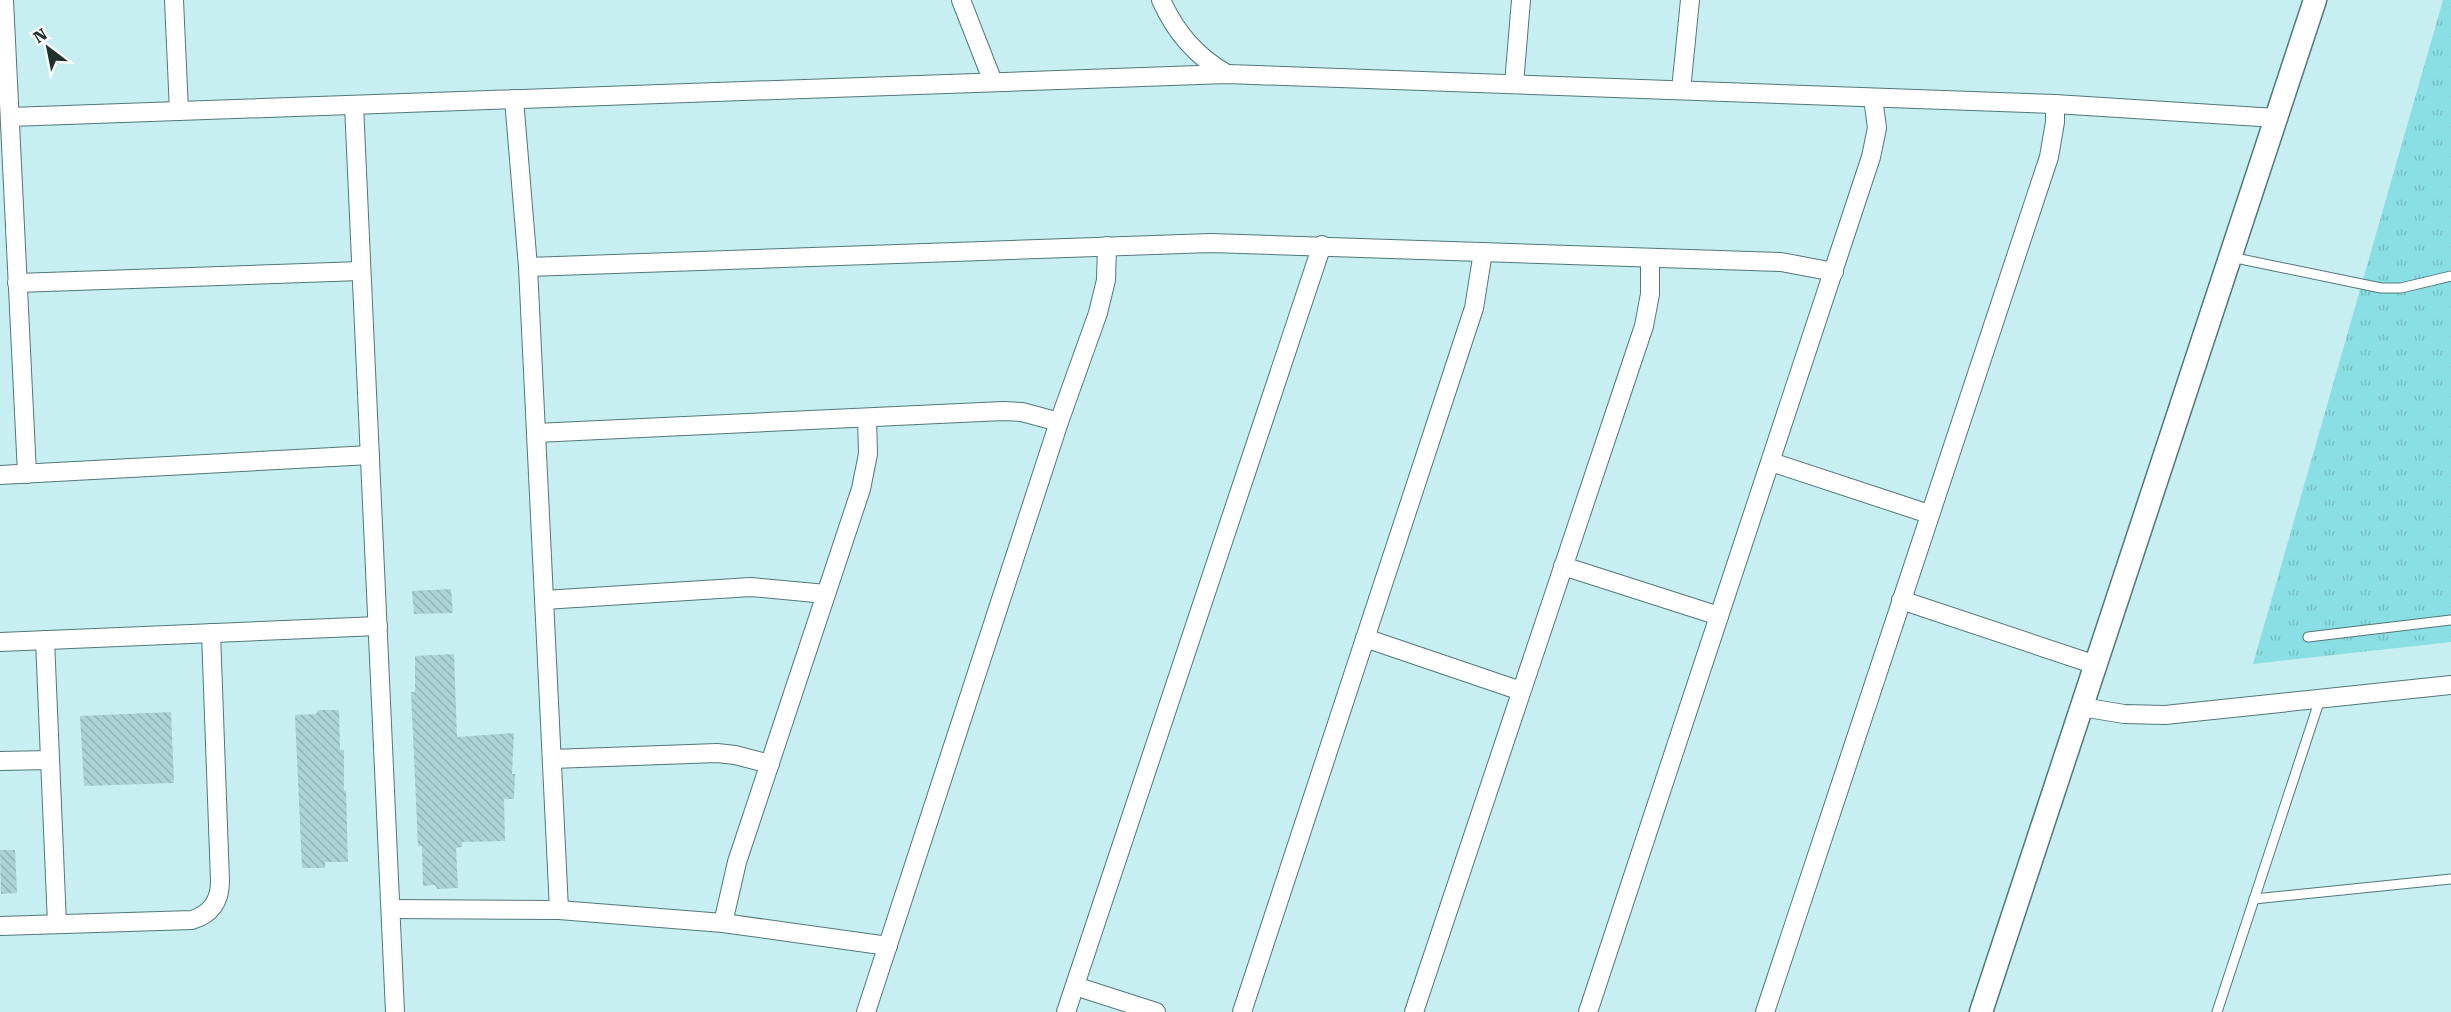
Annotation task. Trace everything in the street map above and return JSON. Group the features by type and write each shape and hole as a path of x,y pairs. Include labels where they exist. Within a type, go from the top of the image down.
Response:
{"street":[{"path":"4,0 27,474"},
{"path":"174,0 179,111"},
{"path":"961,0 993,82"},
{"path":"1161,0 1185,42 1212,65 1227,74"},
{"path":"1514,84 1521,0"},
{"path":"1681,90 1690,0"},
{"path":"1981,1012 2315,0"},
{"path":"10,117 1227,74 2055,104 2276,118"},
{"path":"1588,1012 1875,143 1876,112 1873,98"},
{"path":"514,99 528,267 559,910"},
{"path":"1765,1012 2049,157 2054,131 2055,104"},
{"path":"354,105 396,1012"},
{"path":"528,267 1211,243 1781,262 1834,272"},
{"path":"1066,1012 1322,245"},
{"path":"866,1012 1059,422 1103,297 1107,246"},
{"path":"1242,1012 1474,308 1482,271 1483,252"},
{"path":"1414,1012 1644,326 1650,294 1650,258"},
{"path":"17,283 361,271"},
{"path":"536,434 1003,411 1022,412 1059,422"},
{"path":"723,923 737,862 863,480 868,454 867,418"},
{"path":"0,475 370,455"},
{"path":"1771,462 1929,514"},
{"path":"1563,566 1719,616"},
{"path":"544,600 742,587 776,588 826,594"},
{"path":"1901,600 2096,665"},
{"path":"0,642 378,627"},
{"path":"0,927 192,920 214,907 220,890 220,881 211,633"},
{"path":"1365,638 1521,691"},
{"path":"45,640 57,924"},
{"path":"2082,707 2124,714 2165,715 2451,685"},
{"path":"552,759 717,753 770,764"},
{"path":"0,761 50,760"},
{"path":"391,909 559,910 723,923 888,946"},
{"path":"1075,986 1155,1012"}],"lane":[{"path":"2231,257 2381,288 2401,288 2451,276"},
{"path":"2308,637 2451,620"},
{"path":"2217,1012 2320,699"},
{"path":"2254,899 2451,879"}],"green space":[{"path":"2443,0 2451,0 2451,642 2253,664"}],"building":[{"path":"451,589 453,613 414,614 412,591"},
{"path":"454,654 457,737 514,733 512,774 515,774 514,799 504,799 505,841 462,842 462,847 456,848 458,888 437,889 435,885 423,886 422,846 418,846 411,692 415,692 415,656"},
{"path":"318,710 339,710 340,750 344,750 348,862 325,862 325,868 302,868 295,715 316,714"},
{"path":"171,712 174,783 84,786 80,716"},
{"path":"0,850 15,850 17,893 1,894"}]}
